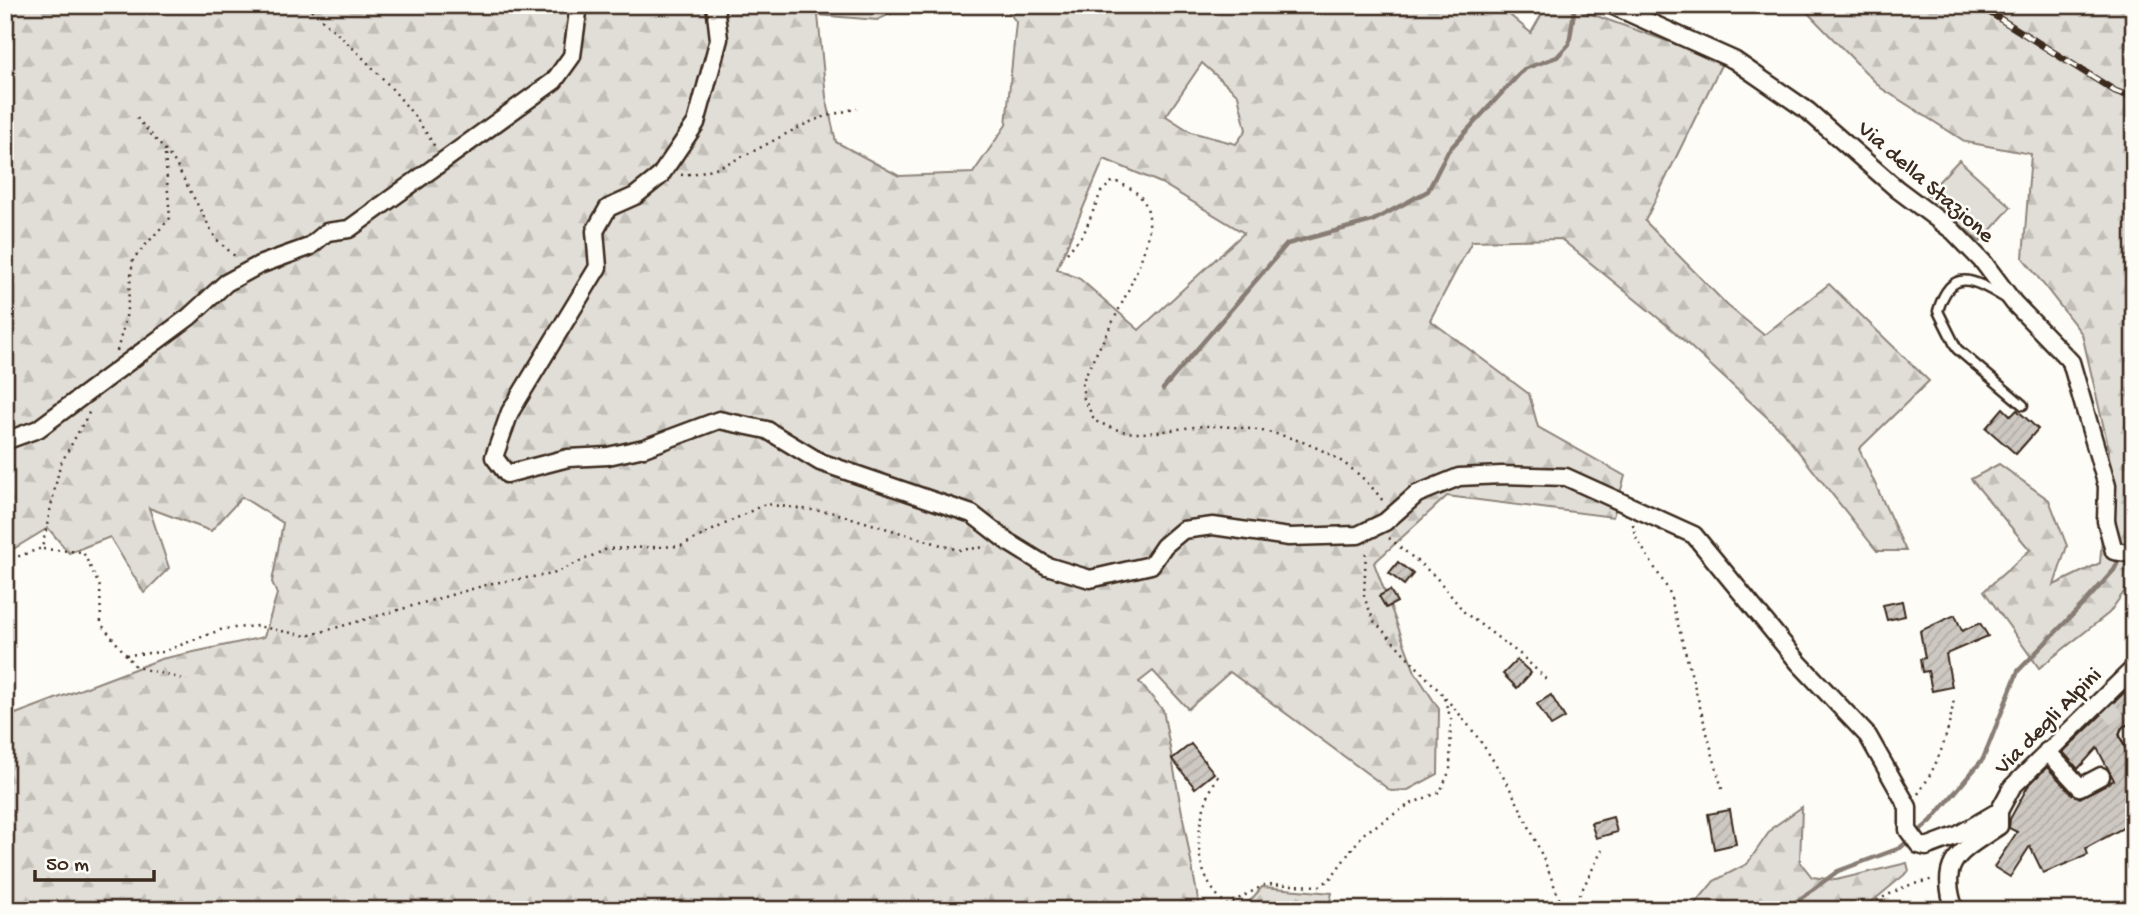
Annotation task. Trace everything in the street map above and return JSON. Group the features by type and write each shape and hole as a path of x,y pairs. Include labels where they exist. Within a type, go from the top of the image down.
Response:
{"street":[{"path":"5,441 38,429 189,317 226,283 250,270 309,247 327,232 349,229 555,81 572,56 579,5"},
{"path":"715,5 719,39 706,95 696,123 660,176 635,196 608,208 595,231 598,267 510,412 494,457 507,474 568,457 608,456 644,448 719,420 767,430 820,462 972,514 1011,544 1047,566 1090,579 1152,565 1164,547 1182,530 1213,526 1251,534 1303,537 1358,535 1386,521 1417,494 1459,477 1566,477 1695,535 1799,663 1868,736 1908,807"},
{"name":"Via della Stazione","path":"1611,5 1734,60 1808,111 1897,190 1953,231 1984,263 2014,303 2071,362 2107,486 2106,522 2114,551 2134,554"},
{"name":"Via degli Alpini","path":"1947,875 1952,864 1971,846 1999,827 1999,811 2012,788 2047,751 2103,705 2134,668"},
{"path":"2047,751 2080,786 2101,776"},
{"name":"Via degli Alpini","path":"1908,807 1908,830 1919,845 1926,847 1958,835 1999,811"},
{"path":"1947,875 1948,891 1955,910"}],"lane":[{"path":"2014,303 1969,279 1953,282 1943,292 1938,311 1957,349 2023,405"}],"path":[{"path":"306,5 336,32 416,116 443,162"},
{"path":"660,176 692,174 732,161 817,120 857,108"},
{"path":"137,118 165,154 174,161 216,239 250,270"},
{"path":"109,376 126,317 133,259 170,218 165,154"},
{"path":"1067,253 1084,233 1101,192 1113,181 1126,184 1139,194 1149,217 1138,264 1082,383 1084,399 1095,421 1125,432 1209,426 1269,430 1315,447 1356,472 1379,496 1387,536 1434,576 1465,613 1521,655 1548,681"},
{"path":"5,291 6,279"},
{"path":"42,548 60,465 91,409"},
{"path":"126,655 162,652 223,629 257,626 307,636 492,583 553,574 607,549 681,546 765,503 835,513 958,550 1011,544"},
{"path":"1630,504 1636,536 1669,591 1722,789"},
{"path":"1386,521 1367,541 1364,597 1374,621 1474,728 1525,815 1562,906 1573,908 1602,850"},
{"path":"5,561 42,548 83,552 100,587 101,624 135,667 187,680"},
{"path":"1219,910 1266,884 1320,886 1330,880 1363,834 1410,804 1440,792 1450,770 1451,719 1443,695"},
{"path":"1908,807 1937,762 1950,731 1954,698"},
{"path":"1218,776 1208,794 1198,834 1203,878 1227,905"},
{"path":"1858,910 1906,886 1947,875"}],"green space":[{"path":"5,5 910,5 877,20 818,15 826,97 836,142 899,176 973,173 1006,125 1016,22 1004,5 1498,5 1531,33 1547,5 1566,5 1723,61 1645,221 1728,306 1764,335 1829,284 1929,381 1859,449 1906,551 1877,551 1782,431 1668,326 1561,239 1472,241 1430,320 1529,394 1538,427 1625,476 1613,517 1447,496 1374,563 1415,672 1439,709 1438,774 1408,790 1391,791 1230,672 1188,709 1153,671 1139,682 1163,710 1200,910 5,910 5,718 161,659 264,637 277,594 272,582 283,523 242,497 211,531 149,508 169,568 144,593 110,537 69,553 48,528 5,554","holes":["1202,63 1238,95 1246,130 1236,144 1191,132 1166,116","1104,159 1161,183 1244,233 1139,330 1080,279 1057,269"]},
{"path":"1800,5 2134,5 2134,578 2109,613 2039,668 1984,591 2030,550 1971,479 1999,464 2049,500 2067,546 2054,585 2100,563 2109,450 2082,334 2023,258 2031,154 1966,142 1881,88"},
{"path":"1959,160 2011,207 1980,242 1927,194"},
{"path":"1802,807 1800,862 1812,877 1836,880 1907,863 1909,871 1862,910 1690,910 1714,881 1747,864 1772,828"},
{"path":"1262,887 1332,893 1328,910 1242,910"}],"building":[{"path":"2003,408 2011,416 2017,410 2038,429 2016,454 1986,428"},
{"path":"1398,562 1413,574 1404,585 1389,573"},
{"path":"1390,590 1397,602 1386,608 1379,596"},
{"path":"1902,601 1905,616 1887,620 1883,605"},
{"path":"1955,615 1962,631 1980,623 1988,636 1946,654 1952,687 1932,691 1928,671 1922,672 1920,659 1925,658 1920,631"},
{"path":"1517,660 1531,673 1517,688 1503,674"},
{"path":"2134,683 2134,725 2124,725 2119,734 2125,748 2134,752 2134,822 2086,848 2088,855 2043,873 2030,846 2010,877 1994,867 2017,832 2009,828 2010,819 2028,786 2047,767 2072,794 2080,798 2114,780 2097,748 2078,769 2063,752"},
{"path":"1551,695 1565,718 1551,726 1537,704"},
{"path":"1191,744 1214,773 1195,788 1172,759"},
{"path":"1730,810 1736,844 1714,849 1708,814"},
{"path":"1613,817 1617,832 1596,838 1591,823"}],"waterway":[{"path":"1163,389 1287,244 1372,221 1428,191 1448,151 1524,69 1557,57 1569,44 1575,5"},
{"path":"2125,548 2134,531"},
{"path":"1785,910 1838,871 1900,848 1931,821 1983,759 2018,671 2089,598 2114,570 2121,556"}],"tunnel":[{"path":"2107,707 2129,734"}],"railway":[{"path":"1978,5 2115,91 2134,98"}]}
